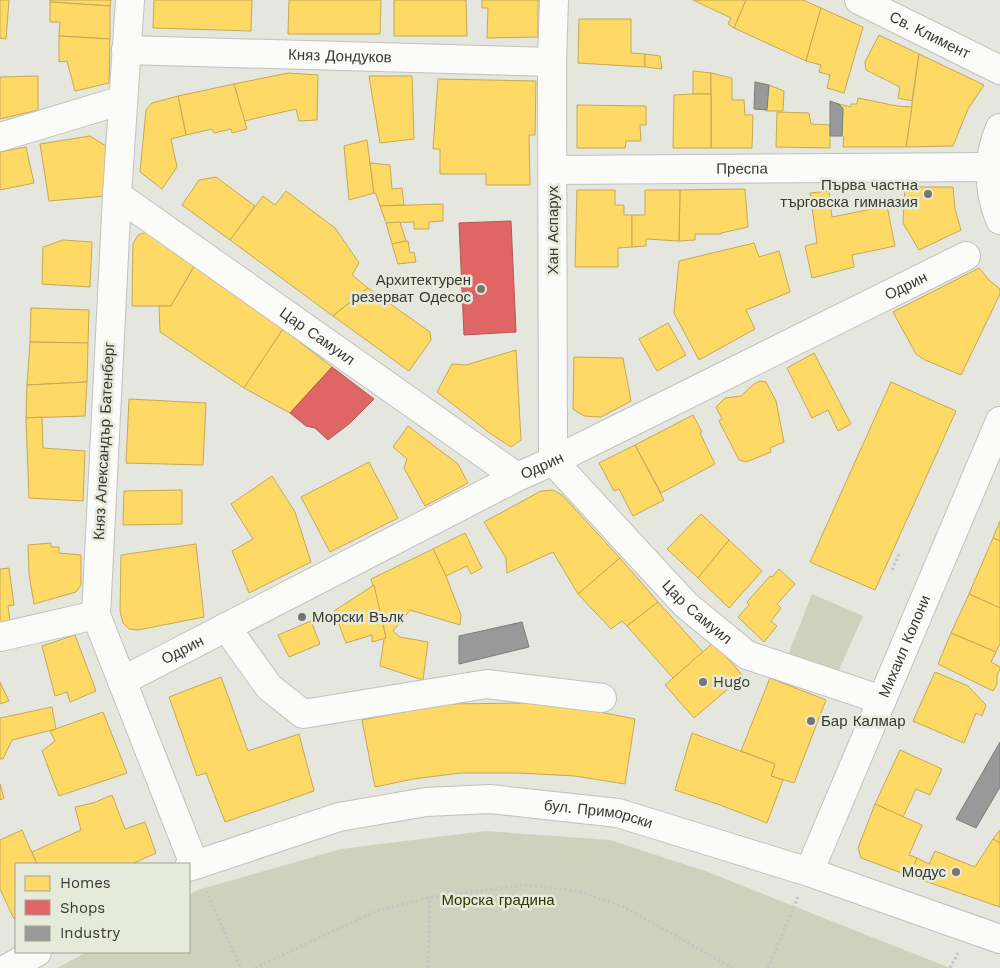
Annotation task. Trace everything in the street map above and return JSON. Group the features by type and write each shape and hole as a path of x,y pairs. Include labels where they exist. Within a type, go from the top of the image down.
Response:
{"street":[{"name":"Княз Александър Батенберг","path":"130,0 116,196 96,615 190,863"},
{"name":"Хан Аспарух","path":"553,461 552,62 554,0"},
{"name":"Св. Климент","path":"859,0 1000,70"},
{"name":"Княз Дондуков","path":"126,50 552,62"},
{"path":"0,137 123,100"},
{"path":"1000,128 996,136 990,167 993,203 1000,220"},
{"name":"Преспа","path":"553,170 990,167"},
{"name":"Цар Самуил","path":"116,196 517,477"},
{"name":"Одрин","path":"122,681 517,477 553,461 966,256"},
{"name":"Михаил Колони","path":"808,872 1000,421"},
{"name":"Цар Самуил","path":"553,461 686,605 747,655 882,700"},
{"path":"0,637 96,615"},
{"path":"226,627 269,687 303,714 486,684 602,698"},
{"name":"бул. Приморски","path":"191,866 339,817 426,802 490,799 618,813 808,872 1000,939"},
{"path":"8,968 35,953"}],"path":[{"path":"892,570 899,554"},
{"path":"191,866 241,968"},
{"path":"768,968 808,872"},
{"path":"255,968 374,912 430,897 526,885 576,891 624,907 733,968"},
{"path":"428,968 430,897"}],"green space":[{"path":"812,594 863,616 839,670 788,655"},
{"name":"Морска градина","path":"485,831 610,840 708,872 950,968 57,968 85,953 190,953 190,894 198,890 341,849"}],"building: Homes":[{"path":"0,0 9,0 6,39 0,38"},
{"path":"50,0 111,0 110,6 50,2"},
{"path":"154,0 252,0 251,31 153,28"},
{"path":"289,0 381,0 380,34 288,34"},
{"path":"394,0 466,0 467,36 394,36"},
{"path":"482,0 538,0 538,37 487,38 488,8 482,8"},
{"path":"693,0 746,0 734,28 728,24 731,18"},
{"path":"746,0 803,0 821,8 806,61 734,28"},
{"path":"50,2 110,6 110,39 59,36 60,22 50,22"},
{"path":"821,8 863,27 844,93 827,88 830,75 819,72 821,65 806,61"},
{"path":"579,19 631,19 631,53 645,54 645,67 578,63"},
{"path":"879,35 919,54 912,101 898,98 900,87 866,70 865,62"},
{"path":"59,36 110,39 109,83 75,91 67,61 59,62"},
{"path":"645,54 660,56 662,69 645,67"},
{"path":"919,54 984,85 968,109 953,146 906,147"},
{"path":"693,71 711,73 711,94 693,94"},
{"path":"288,73 318,75 317,120 299,121 296,109 244,121 234,84"},
{"path":"711,73 732,78 732,100 744,100 745,115 753,115 752,148 711,148"},
{"path":"38,76 38,110 0,119 0,77"},
{"path":"369,76 412,76 414,139 380,143"},
{"path":"438,79 536,81 535,135 529,135 530,185 486,185 486,174 440,174 440,149 433,149"},
{"path":"234,84 247,129 232,133 231,129 214,133 212,129 186,135 178,96"},
{"path":"769,85 784,91 783,111 766,111"},
{"path":"711,94 711,148 673,148 674,95"},
{"path":"178,96 186,135 171,139 177,167 162,189 140,172 146,110 152,103"},
{"path":"858,98 912,107 906,147 843,147 843,109 839,104 851,107 851,104 857,104"},
{"path":"577,105 646,106 646,125 640,125 641,141 626,141 625,148 577,148"},
{"path":"777,112 809,113 811,124 830,125 830,148 776,147"},
{"path":"90,136 109,148 106,196 49,201 40,144"},
{"path":"367,140 374,193 349,200 344,146"},
{"path":"26,147 34,183 0,190 0,152"},
{"path":"370,163 390,165 392,189 402,188 404,205 380,206 374,193"},
{"path":"216,177 255,206 230,240 182,205 199,180"},
{"path":"905,187 953,187 955,209 961,230 919,250 903,223"},
{"path":"745,189 748,227 721,234 695,234 695,240 679,241 680,190"},
{"path":"577,190 615,190 615,205 624,205 624,215 632,215 632,247 618,248 618,267 575,267"},
{"path":"645,190 680,190 679,241 646,239 646,246 632,247 632,215 645,215"},
{"path":"286,191 335,228 359,263 352,275 368,288 333,316 230,240 263,196 275,205"},
{"path":"829,191 832,217 887,206 895,246 852,255 854,267 812,278 805,246 817,243 810,193"},
{"path":"443,204 443,221 429,222 429,229 414,229 414,222 386,223 380,206"},
{"path":"400,222 406,241 392,244 386,223"},
{"path":"147,232 196,263 171,306 132,306 133,244 138,235"},
{"path":"63,240 92,242 90,287 42,284 43,247"},
{"path":"408,241 410,253 414,252 416,262 398,264 392,244"},
{"path":"754,243 759,257 779,251 790,292 746,310 755,329 699,360 674,313 679,261"},
{"path":"196,263 283,329 244,388 160,332 159,306 171,306"},
{"path":"979,268 1000,289 1000,294 961,375 925,360 916,354 893,312"},
{"path":"368,288 430,332 431,340 409,371 333,316"},
{"path":"31,308 89,310 88,343 30,342"},
{"path":"668,323 686,355 657,371 639,339"},
{"path":"283,329 332,367 290,413 244,388"},
{"path":"30,342 88,343 87,382 27,385"},
{"path":"516,350 521,440 511,447 437,392 452,364 466,365"},
{"path":"814,353 851,424 838,431 828,410 812,418 787,368"},
{"path":"574,357 623,358 631,401 601,417 584,416 573,409"},
{"path":"760,381 766,382 776,401 784,442 770,448 771,452 746,462 739,460 719,421 722,419 716,407 725,398 741,396"},
{"path":"87,382 85,416 26,418 27,385"},
{"path":"891,382 956,411 875,590 810,562"},
{"path":"129,399 206,403 203,465 126,463"},
{"path":"693,415 715,464 661,493 635,445"},
{"path":"42,417 43,448 85,451 83,501 29,498 26,418"},
{"path":"408,426 458,464 468,483 425,506 404,468 407,459 393,447"},
{"path":"635,445 664,500 633,516 619,489 614,491 599,463"},
{"path":"369,462 398,518 330,552 301,497"},
{"path":"272,476 295,512 311,562 249,593 232,551 253,539 231,504"},
{"path":"182,490 182,524 123,525 124,491"},
{"path":"553,490 562,495 620,558 578,594 553,552 507,573 506,558 484,522 541,491"},
{"path":"701,514 729,540 698,578 667,549"},
{"path":"1000,521 1000,541 993,538"},
{"path":"465,533 482,568 471,574 467,566 446,576 433,549"},
{"path":"993,538 1000,541 1000,608 969,594"},
{"path":"729,540 762,571 729,608 698,578"},
{"path":"51,543 51,547 59,547 59,553 81,555 81,585 76,592 34,604 29,574 28,545"},
{"path":"196,544 204,617 138,630 129,629 123,623 120,611 121,555"},
{"path":"433,549 461,615 460,625 410,610 393,631 400,637 428,642 423,680 380,666 385,633 371,579"},
{"path":"620,558 658,602 627,626 622,621 611,629 578,594"},
{"path":"9,568 14,605 8,606 10,622 0,623 0,569"},
{"path":"779,569 795,584 777,604 781,608 771,621 777,626 764,642 738,617 749,605 747,602 770,576 772,577"},
{"path":"374,585 386,638 372,642 372,635 346,643 334,611"},
{"path":"969,594 1000,608 1000,644 996,652 951,633"},
{"path":"658,602 703,652 673,678 627,626"},
{"path":"311,621 320,644 289,657 278,635"},
{"path":"951,633 996,652 991,662 1000,667 1000,669 997,675 997,684 993,691 938,664"},
{"path":"75,635 96,691 70,702 67,692 55,696 42,646"},
{"name":"Hugo","path":"714,642 743,676 694,718 665,685"},
{"path":"935,672 968,686 986,705 982,716 976,713 964,743 913,721"},
{"path":"221,677 248,751 299,734 314,791 225,822 206,773 197,776 169,697"},
{"path":"770,678 826,700 794,783 771,776 775,764 741,751"},
{"path":"0,682 9,701 0,704"},
{"path":"529,703 590,710 635,719 625,784 575,776 518,773 460,773 413,779 375,787 362,720 446,704"},
{"path":"52,707 56,729 12,740 3,759 0,759 0,718"},
{"path":"103,712 127,773 59,796 42,751 55,741 50,731"},
{"path":"692,733 775,764 771,776 783,780 767,823 675,790"},
{"path":"900,750 942,769 930,795 916,789 903,817 875,804"},
{"path":"0,784 4,798 0,800"},
{"path":"112,795 125,829 145,822 156,853 134,863 37,863 32,852 81,830 75,807 93,803"},
{"path":"875,804 922,825 909,855 917,858 910,876 861,858 858,848"},
{"path":"22,830 37,863 15,863 14,919 0,889 0,840"},
{"path":"1000,830 1000,843 993,839"},
{"name":"Модус","path":"993,839 1000,843 1000,907 910,876 917,858 929,864 935,851 975,867"}],"building: Shops":[{"path":"511,221 516,332 464,335 459,223"},
{"path":"332,367 374,399 349,424 328,440 315,428 306,426 290,413"}],"building: Industry":[{"path":"755,82 769,85 767,110 754,109"},
{"path":"830,101 839,104 843,109 842,136 830,136"},
{"path":"522,622 529,647 459,664 459,636"},
{"path":"1000,742 1000,787 976,828 956,819"}],"place":[{"name":"Първа частна търговска гимназия","path":"928,194"},
{"name":"Архитектурен резерват Одесос","path":"481,289"},
{"name":"Морски Вълк","path":"302,617"},
{"name":"Hugo","path":"703,682"},
{"name":"Бар Калмар","path":"811,721"},
{"name":"Модус","path":"956,872"}]}
